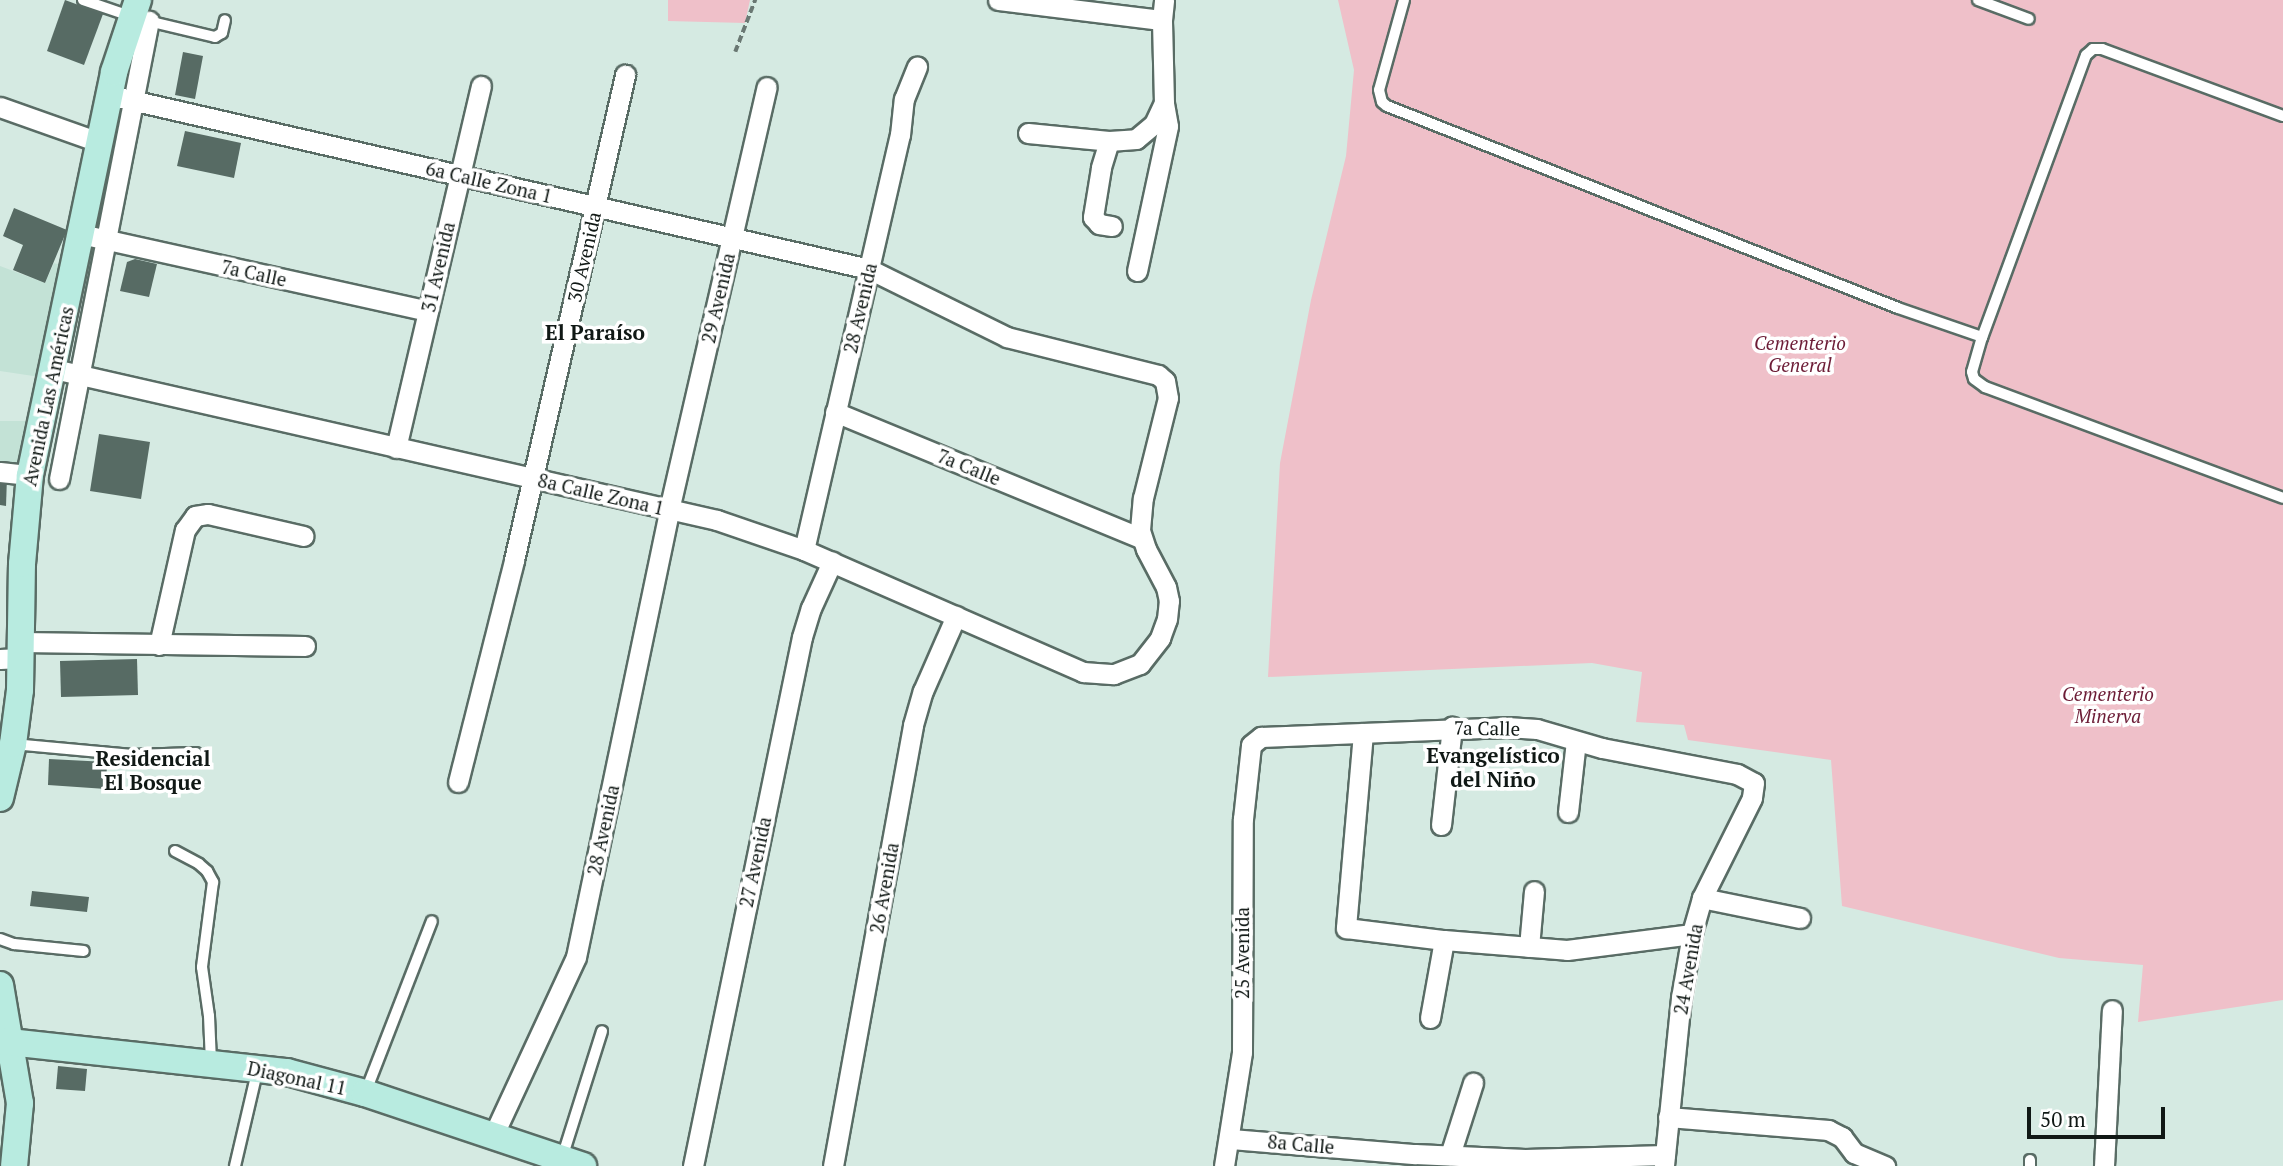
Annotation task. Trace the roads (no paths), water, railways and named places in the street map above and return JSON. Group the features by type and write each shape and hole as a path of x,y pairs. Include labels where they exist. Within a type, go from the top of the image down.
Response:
{"street":[{"path":"998,0 1163,10 1164,103 1168,127 1137,271"},
{"name":"Avenida Las Américas","path":"1,792 13,744 14,653 30,475 54,369 108,95 140,13"},
{"path":"59,479 135,101 140,13"},
{"name":"28 Avenida","path":"804,550 900,135 902,107 916,67"},
{"name":"30 Avenida","path":"458,782 533,479 625,75"},
{"name":"31 Avenida","path":"396,448 481,86"},
{"name":"29 Avenida","path":"669,510 767,87"},
{"name":"6a Calle Zona 1","path":"108,95 869,269 987,329 1036,344 1153,372 1165,381 1168,398 1143,498 1141,538"},
{"path":"1028,134 1109,141 1136,139 1154,124 1164,103"},
{"path":"0,107 99,142"},
{"path":"1109,141 1093,217 1099,223 1112,226"},
{"name":"7a Calle","path":"81,234 428,311"},
{"name":"8a Calle Zona 1","path":"54,369 717,520 804,550 1083,672 1099,675 1127,671 1140,664 1160,638 1169,601 1160,574 1141,538"},
{"name":"7a Calle","path":"835,412 1141,538"},
{"path":"0,472 30,475"},
{"name":"28 Avenida","path":"493,1136 576,957 669,510"},
{"path":"159,645 185,530 195,516 208,514 303,536"},
{"name":"27 Avenida","path":"693,1166 802,636 811,608 832,562"},
{"name":"26 Avenida","path":"833,1166 913,725 929,675 957,617"},
{"path":"14,653 159,645 305,646"},
{"path":"1441,825 1452,727"},
{"name":"7a Calle","path":"1255,740 1452,727 1536,729 1576,741 1737,774 1754,783"},
{"path":"1363,733 1346,928 1444,940 1586,950 1692,934"},
{"name":"25 Avenida","path":"1224,1166 1231,1139 1243,1040 1243,819 1251,745 1255,740"},
{"path":"1568,812 1576,741"},
{"name":"24 Avenida","path":"1664,1161 1692,934 1702,898 1752,798 1754,783"},
{"path":"1529,947 1534,891"},
{"path":"1702,898 1800,918"},
{"path":"1430,1018 1444,940"},
{"path":"0,985 5,1041 20,1103 14,1166"},
{"path":"2104,1166 2112,1010"},
{"name":"Diagonal 11","path":"5,1041 258,1068 371,1098 576,1164"},
{"path":"1450,1155 1473,1083"},
{"path":"1668,1117 1828,1130 1842,1137 1854,1153 1885,1166"},
{"name":"8a Calle","path":"1231,1139 1450,1155 1664,1161"}],"lane":[{"path":"83,0 140,13 215,37 222,33 225,20"},
{"path":"1404,0 1379,90 1379,97 1387,106 1885,303 1982,337"},
{"path":"1978,0 2029,19"},
{"path":"2283,116 2102,48 2093,49 2086,55 1982,337 1972,372 1979,384 2283,498"},
{"path":"13,744 132,755 196,753"},
{"path":"175,851 199,864 213,882 202,967 209,1016 211,1062"},
{"path":"371,1098 432,921"},
{"path":"0,939 14,944 84,951"},
{"path":"576,1164 602,1031"},
{"path":"235,1166 258,1068"}],"district":[{"name":"El Paraíso","path":"595,332"},
{"name":"Evangelístico del Niño","path":"1493,767"},
{"name":"Residencial El Bosque","path":"153,770"}],"park label":[{"name":"Cementerio General","path":"1800,354"},
{"name":"Cementerio Minerva","path":"2108,705"}]}
